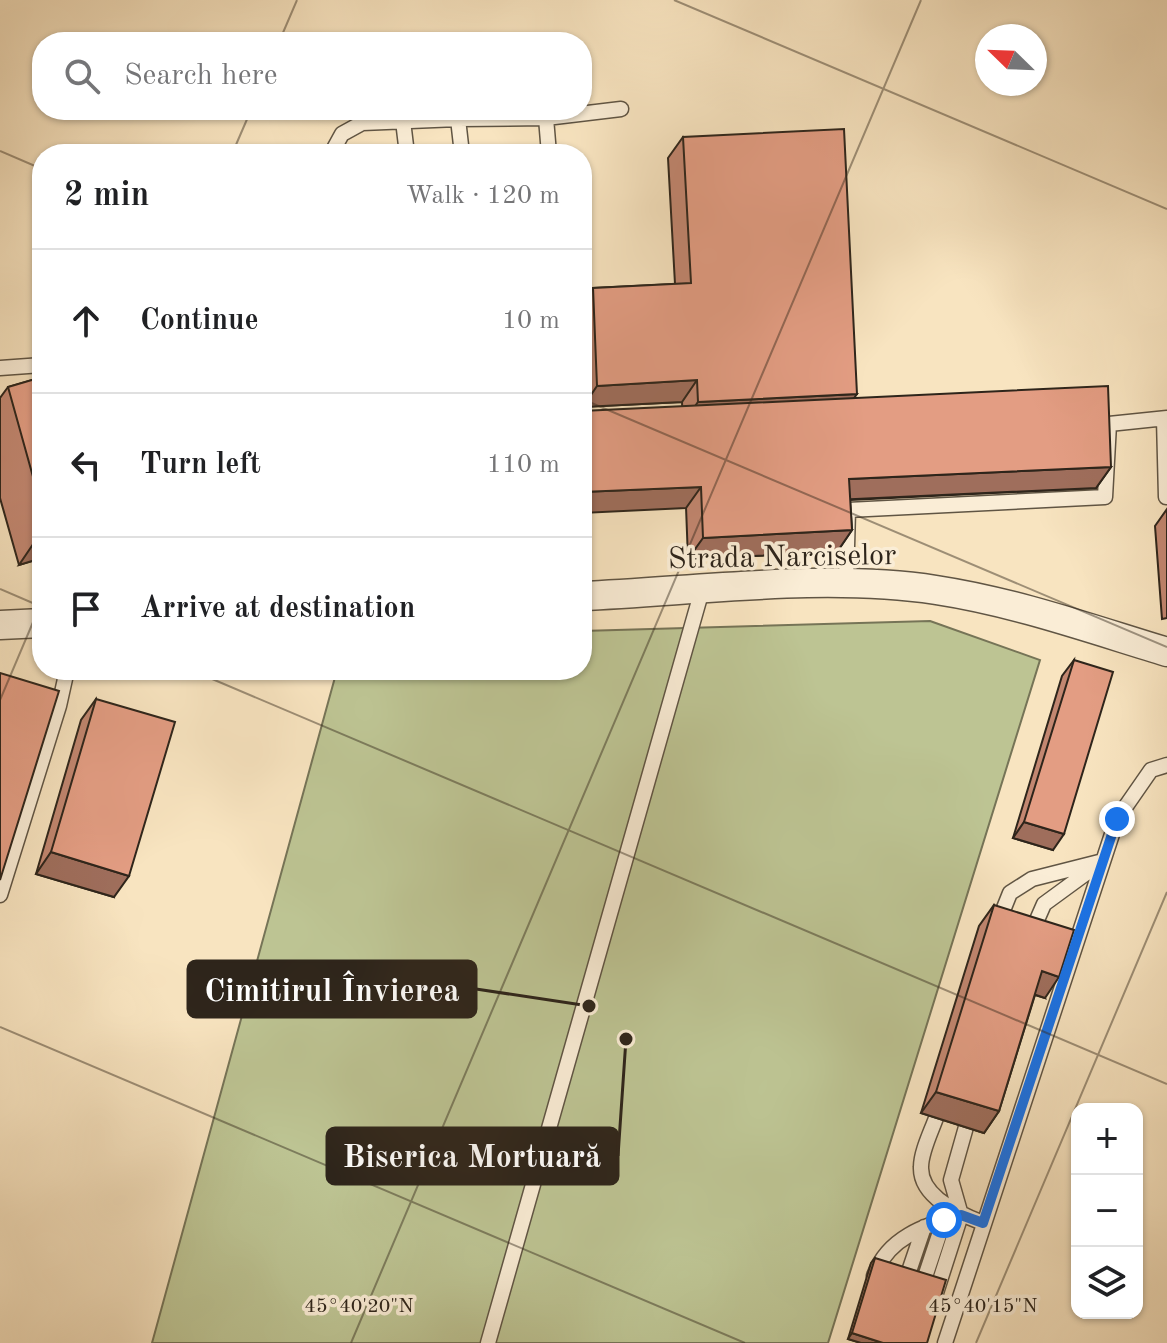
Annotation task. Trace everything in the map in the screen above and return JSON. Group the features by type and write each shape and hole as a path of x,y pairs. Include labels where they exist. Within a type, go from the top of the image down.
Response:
{"street":[{"name":"Strada Narciselor","path":"592,596 846,583 934,590 994,601 1167,652"},
{"path":"0,625 32,623"}],"lane":[{"path":"592,112 621,109"},
{"path":"336,144 342,134 362,123 430,120"},
{"path":"458,120 461,144"},
{"path":"546,120 548,144"},
{"path":"403,121 406,144"},
{"path":"0,368 32,366"},
{"path":"846,583 848,510 1105,497 1109,424 1166,419 1166,497"},
{"path":"488,1343 702,590"},
{"path":"0,895 64,680"},
{"path":"945,1343 1117,819 1151,770 1167,765"},
{"path":"995,931 1010,893 1032,879 1103,861"},
{"path":"1028,942 1044,904 1103,861"},
{"path":"936,1118 921,1167 928,1191 961,1215 983,1223"},
{"path":"930,1314 961,1215 951,1180 966,1127"},
{"path":"868,1296 878,1266 901,1238 961,1215"},
{"path":"916,1305 944,1220"},
{"path":"899,1302 924,1227"},
{"path":"886,1284 901,1238"}],"green space":[{"path":"930,621 1040,660 828,1343 152,1343 334,680 592,680 592,631"}],"building":[{"path":"844,129 857,394 698,402 697,380 597,386 593,288 691,283 683,137"},
{"path":"32,380 32,473 8,387"},
{"path":"1108,386 1111,467 849,479 852,530 703,538 701,487 592,492 592,411"},
{"path":"1074,660 1113,672 1064,834 1024,822"},
{"path":"0,673 59,691 0,880"},
{"path":"96,699 175,722 129,876 51,852"},
{"path":"994,905 1074,930 1059,977 1042,971 999,1111 936,1092"},
{"path":"875,1258 946,1280 927,1343 883,1343 852,1333"}],"place":[{"name":"Cimitirul Învierea","path":"589,1006"},
{"name":"Biserica Mortuară","path":"626,1039"}],"route":[{"path":"944,1220 961,1215 983,1223 1117,819"}]}
